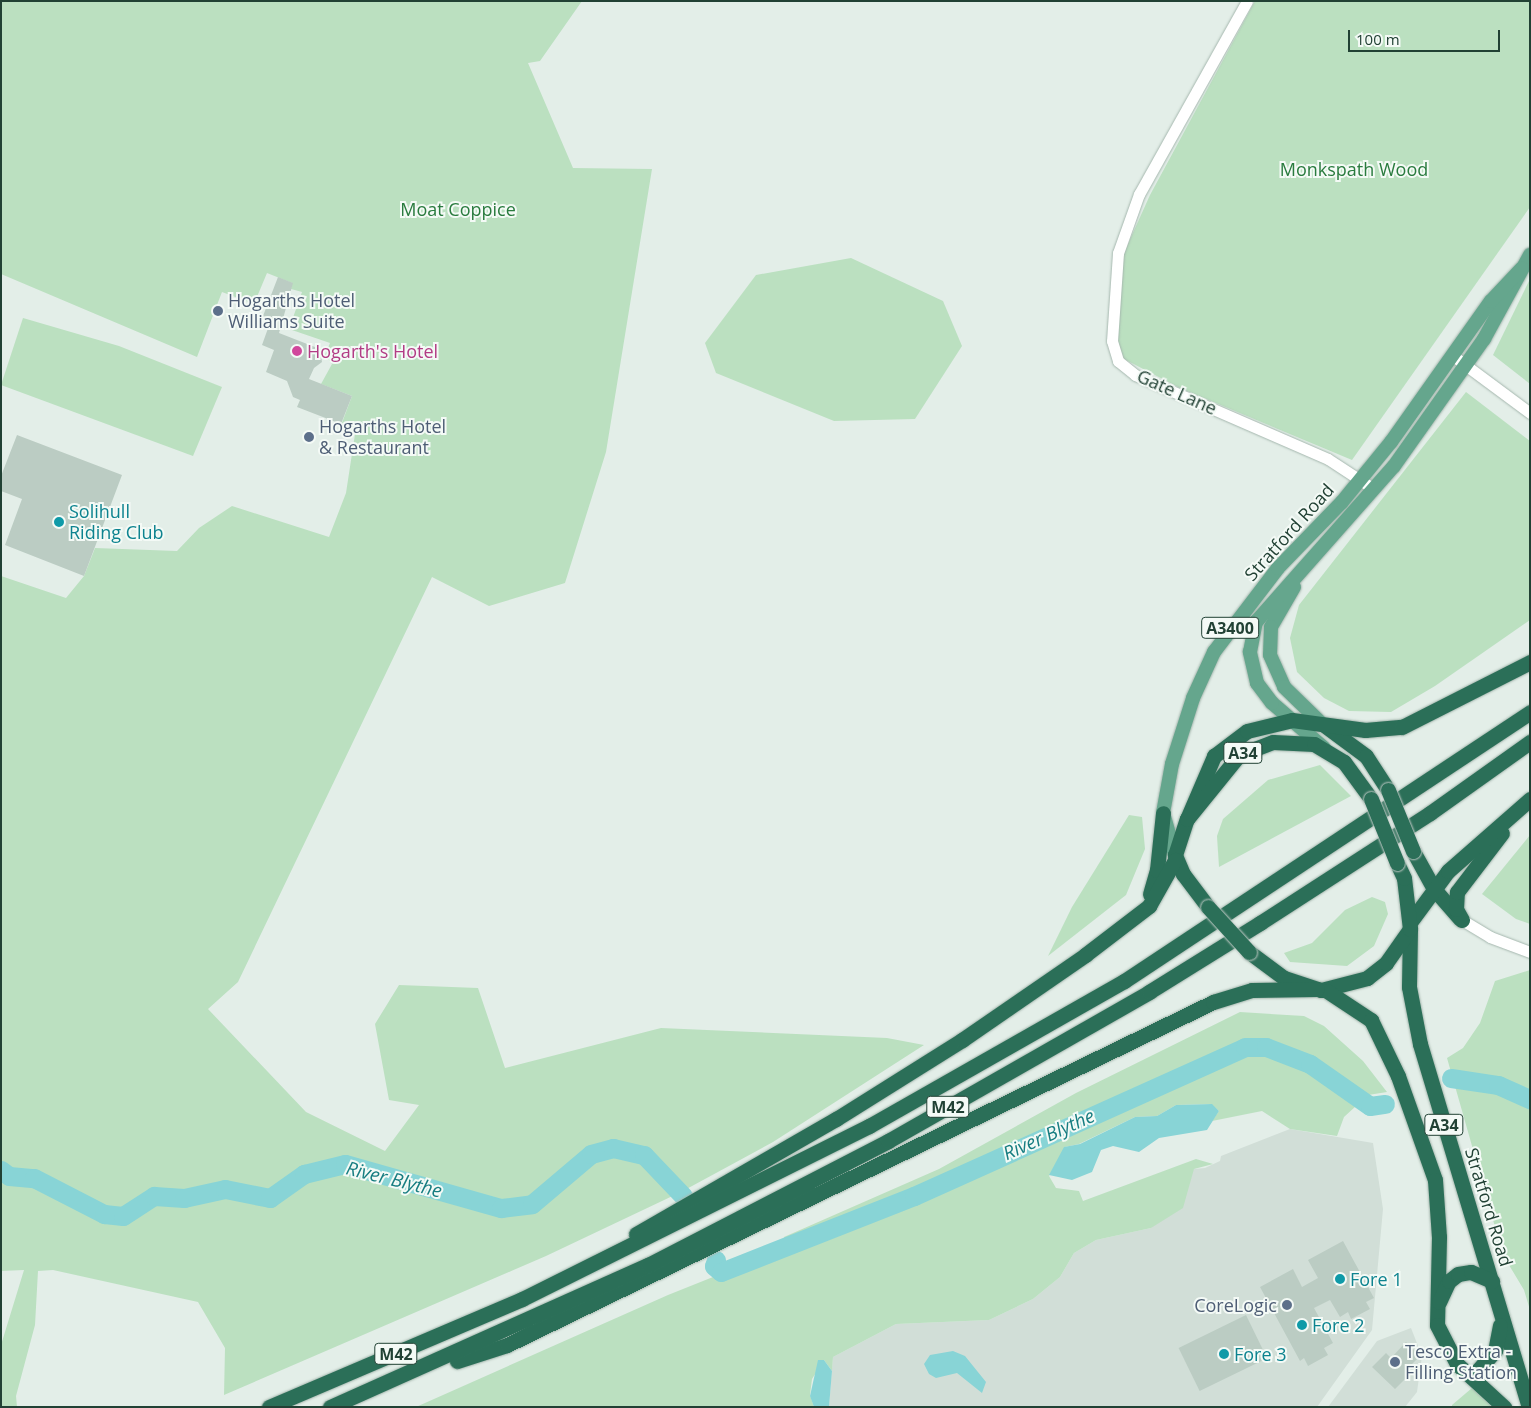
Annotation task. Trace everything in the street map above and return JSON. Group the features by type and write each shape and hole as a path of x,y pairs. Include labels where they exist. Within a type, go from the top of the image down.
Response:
{"highway":[{"path":"1187,819 1204,772 1224,746 1247,731 1292,720 1365,730 1402,727 1530,662"},
{"name":"M42","path":"269,1407 522,1300 869,1126 1124,981 1530,712"},
{"path":"1321,723 1366,756 1388,790 1413,851 1434,889 1462,920"},
{"name":"A34","path":"1411,925 1404,878 1371,799 1353,770 1326,749 1288,741 1248,750 1226,767 1187,819 1175,857 1208,907 1250,952 1284,978 1322,990 1360,1010 1377,1029 1420,1134 1435,1180 1438,1206 1436,1308 1438,1325 1451,1356 1504,1407"},
{"name":"M42","path":"330,1407 656,1260 888,1142 1149,992 1260,924 1430,813 1530,742"},
{"path":"376,1387 507,1345 1213,1002 1252,990 1322,990 1356,983 1378,970 1448,871 1527,802"},
{"path":"1462,920 1456,909 1458,892 1527,802"},
{"path":"1138,915 1154,884 1164,813"},
{"path":"522,1300 836,1119 962,1040 1138,915 1157,897 1175,857"},
{"name":"Stratford Road","path":"1411,925 1411,1004 1492,1281 1501,1318 1529,1407"},
{"path":"1436,1308 1449,1281 1458,1274 1471,1272 1492,1281"},
{"name":"A34","path":"1472,1377 1495,1351 1501,1318"}],"main road":[{"name":"Stratford Road","path":"1326,749 1292,720 1257,683 1251,666 1252,637 1265,607 1331,539 1374,489 1503,308 1530,255"},
{"name":"Stratford Road","path":"1175,857 1164,813 1178,738 1214,652 1278,568 1361,478 1492,301 1522,268"},
{"path":"1321,723 1277,677 1269,638 1277,612 1331,539"}],"street":[{"name":"Gate Lane","path":"1247,1 1139,194 1118,253 1112,341 1118,361 1135,375 1328,459 1361,478 1374,489"},
{"path":"1452,355 1530,413"},
{"path":"1462,920 1490,937 1530,952"}],"shaded area":[{"path":"1290,1129 1373,1143 1383,1209 1372,1330 1317,1407 829,1407 833,1357 896,1324 989,1320 1033,1299 1060,1277 1074,1253 1096,1240 1151,1228 1194,1169 1205,1168 1220,1161 1221,1156"},
{"path":"1411,1328 1422,1356 1417,1392 1405,1407 1328,1407 1377,1341"}],"green space":[{"name":"Moat Coppice","path":"1,1 582,1 540,61 528,63 573,168 652,169 606,452 565,583 489,606 432,577 238,982 208,1009 306,1112 385,1151 419,1105 389,1100 375,1024 399,985 478,988 505,1068 661,1028 887,1038 924,1045 773,1142 681,1192 546,1256 224,1395 225,1348 198,1302 53,1270 38,1271 35,1325 16,1396 17,1407 1,1407 1,1345 24,1270 1,1271 1,576 66,598 84,576 95,548 177,551 199,528 232,506 329,537 346,493 355,434 340,428 352,396 321,384 332,364 325,355 330,343 289,329 302,292 291,289 292,283 267,273 254,304 222,292 197,357 1,274"},
{"name":"Monkspath Wood","path":"1255,1 1530,1 1530,207 1352,460 1180,388 1122,358 1115,327 1123,255 1150,195"},
{"path":"851,258 943,301 962,346 915,419 834,421 716,373 705,343 756,275"},
{"path":"1530,279 1530,384 1493,355"},
{"path":"23,318 119,346 222,387 193,456 1,385"},
{"path":"1466,392 1530,441 1530,620 1435,686 1391,712 1349,711 1324,698 1297,672 1290,638 1299,605"},
{"path":"1320,765 1351,796 1219,867 1217,836 1223,819 1268,780"},
{"path":"1129,815 1142,817 1145,849 1126,895 1048,956 1072,907"},
{"path":"1530,835 1530,924 1516,919 1482,894"},
{"path":"1372,897 1385,902 1388,914 1374,946 1347,966 1290,962 1284,953 1312,943 1345,910"},
{"path":"1530,970 1530,1310 1524,1290 1503,1255 1447,1058 1463,1048 1480,1023 1495,981"},
{"path":"1240,1012 1304,1016 1324,1026 1363,1061 1387,1092 1368,1095 1344,1117 1337,1136 1290,1129 1262,1111 1212,1121 1219,1111 1211,1104 1176,1105 1157,1116 1135,1117 1079,1144 1065,1147 1049,1176 1056,1188 1079,1191 1083,1201 1196,1159 1213,1164 1194,1169 1183,1208 1151,1228 1096,1240 1074,1253 1060,1277 1033,1299 989,1320 896,1324 833,1357 832,1371 824,1360 812,1379 810,1395 814,1407 416,1407 668,1295 783,1249 784,1237 939,1169 1076,1093"},
{"path":"1472,1388 1492,1407 1452,1407 1452,1405"}],"water":[{"path":"1212,1104 1219,1111 1207,1130 1159,1138 1139,1152 1113,1146 1101,1150 1092,1172 1072,1180 1049,1175 1064,1147 1080,1144 1135,1117 1157,1116 1176,1105"},
{"path":"953,1351 965,1356 986,1382 982,1393 957,1373 936,1378 929,1374 924,1364 930,1355"},
{"path":"818,1360 824,1360 832,1371 829,1407 814,1407 810,1396"}],"building":[{"name":"Hogarth's Hotel","path":"278,277 293,283 279,333 320,349 322,362 314,368 309,379 352,396 341,424 297,407 300,400 293,397 287,381 266,372 274,350 262,345 271,320 263,316"},
{"name":"Solihull Riding Club","path":"17,435 122,475 84,576 5,545 22,499 1,491 1,476"},
{"path":"1343,1241 1374,1298 1366,1302 1370,1309 1351,1319 1348,1312 1340,1317 1330,1300 1314,1308 1333,1343 1324,1348 1328,1355 1308,1366 1304,1358 1300,1361 1260,1287 1293,1269 1302,1287 1318,1278 1308,1260"},
{"name":"Fore 3","path":"1246,1315 1267,1358 1200,1391 1179,1348"},
{"name":"Tesco Extra - Filling Station","path":"1406,1342 1420,1356 1405,1371 1409,1375 1395,1389 1372,1367 1386,1353 1391,1358"}],"waterway":[{"name":"River Blythe","path":"716,1260 714,1266 721,1272 914,1196 1245,1047 1266,1047 1310,1064 1370,1106 1385,1104"},
{"name":"River Blythe","path":"1451,1078 1498,1085 1530,1099"},
{"name":"River Blythe","path":"1,1170 9,1176 34,1178 104,1214 123,1216 154,1196 184,1198 225,1189 270,1198 304,1174 345,1164 501,1208 532,1204 591,1154 613,1148 644,1155 683,1196"}],"place":[{"name":"Hogarths Hotel Williams Suite","path":"218,311"},
{"name":"Hogarth's Hotel","path":"297,351"},
{"name":"Hogarths Hotel & Restaurant","path":"309,437"},
{"name":"Solihull Riding Club","path":"59,522"},
{"name":"Fore 1","path":"1340,1279"},
{"name":"CoreLogic","path":"1287,1305"},
{"name":"Fore 2","path":"1302,1325"},
{"name":"Fore 3","path":"1224,1354"},
{"name":"Tesco Extra - Filling Station","path":"1395,1362"}]}
